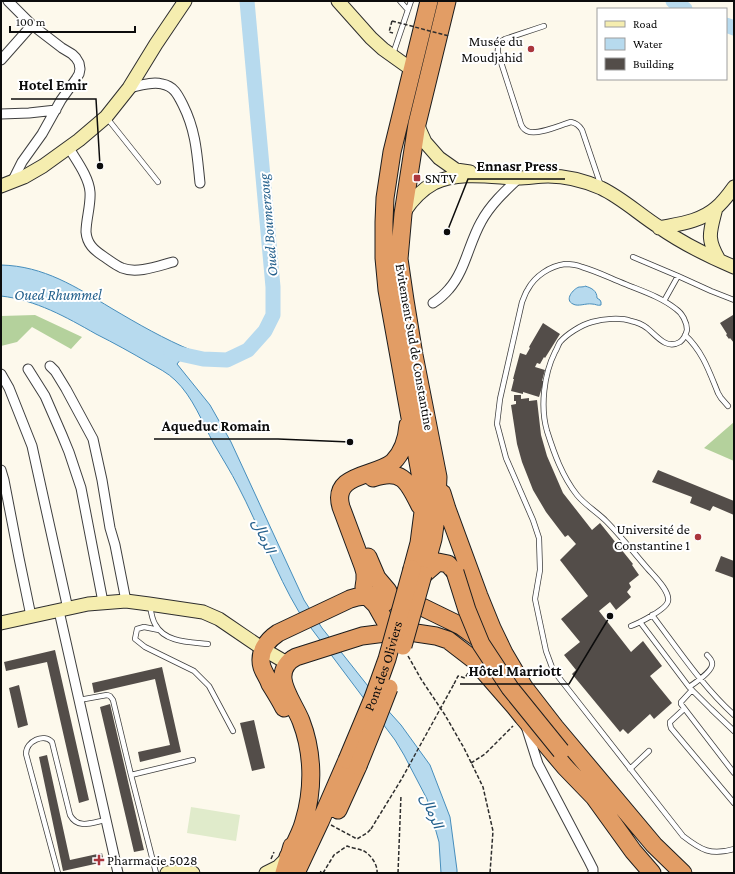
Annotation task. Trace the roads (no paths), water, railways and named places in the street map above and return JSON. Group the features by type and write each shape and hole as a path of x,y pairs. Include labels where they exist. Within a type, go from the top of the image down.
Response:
{"highway":[{"name":"Evitement Sud de Constantine","path":"417,572 423,512 422,484 387,290 384,258 384,222 385,198 392,152 428,1"},
{"name":"Evitement Sud de Constantine","path":"417,572 433,539 436,518 438,477 414,355 399,259 403,214 417,124 447,1"},
{"path":"393,632 374,601 367,596 364,590 365,573 339,501 339,494 345,483 384,468 393,462 404,446 410,415"},
{"path":"362,636 373,625 381,612 389,593 377,578 372,568 349,508 348,496 351,490 360,483 386,474 396,475 409,484 423,512"},
{"path":"438,477 447,509 476,589 504,653 524,687 654,845 683,873"},
{"path":"417,572 438,562 448,564 455,572 467,610 481,644 510,688 561,751 634,851 652,873"},
{"name":"Pont des Oliviers","path":"349,766 417,572"},
{"path":"282,860 293,844 300,808 301,758 293,726 262,668 261,656 263,649 272,637 343,602 357,597 388,596 422,607 461,626 479,639 504,653"},
{"path":"416,633 420,630 425,621 422,607"},
{"path":"282,860 297,840 304,821 309,802 311,768 306,736 282,678 284,670 292,660 362,636 393,632 416,633 436,636 448,640 474,660 565,767 595,798"},
{"path":"311,768 317,776 326,778 349,766"},
{"path":"318,873 349,766"},
{"path":"296,873 349,766"}],"street":[{"path":"6,184 42,134 61,100 79,74 80,69 79,63 72,54 32,25 8,1"},
{"path":"6,184 43,166 80,140 106,117 129,88 160,38 186,1"},
{"path":"338,1 371,38 392,56 411,69"},
{"path":"1,60 32,25"},
{"path":"129,88 157,83 168,86 177,94 189,118 193,131 196,144 200,183"},
{"path":"1,114 36,113 56,110"},
{"path":"417,124 425,142 438,158 456,170 519,178 549,176 563,177 602,188 636,210 659,228 698,250 734,267"},
{"path":"69,148 86,176 89,186 90,196 86,238 91,247 121,268 132,270 152,268 173,262"},
{"path":"403,214 412,200 422,190 434,183 448,178 486,175"},
{"path":"433,303 449,290 455,281 476,231 488,211 519,178"},
{"path":"659,228 685,223 702,217 716,208 734,187"},
{"path":"716,208 710,231 710,241 719,260"},
{"path":"50,366 63,384 93,439 126,601"},
{"path":"28,369 45,396 69,452 81,488 103,602"},
{"path":"1,374 9,388 32,446 64,610 79,700 118,873"},
{"path":"1,470 31,616"},
{"path":"1,623 88,604 126,601 203,612 219,619 263,649 292,660"},
{"path":"523,717 538,764 594,872"},
{"path":"268,867 278,867 282,860"},
{"path":"167,873 193,873"}],"lane":[{"path":"400,1 408,10"},
{"path":"392,56 411,1"},
{"path":"544,26 505,39 499,43 498,46 498,53 520,122 526,131 532,133 571,122 579,126 582,130 602,188"},
{"path":"106,117 158,182"},
{"path":"633,257 734,300"},
{"path":"631,626 664,607 668,602 668,595 660,582 605,520 578,497 569,484 555,455 545,424 545,384 550,363 560,343 574,330 592,322 617,319 630,320 645,327 663,342 668,344 678,343 683,340 687,330 682,316 676,309 664,301 580,266 565,264 547,269 528,289 522,302 500,399 497,424 506,458 533,520 539,538 540,570 535,599 546,651 553,670 683,836 696,846 710,852 724,852 734,849"},
{"path":"664,301 678,276"},
{"path":"685,335 698,348 718,393 728,406"},
{"path":"149,604 155,625 164,635 177,640 208,644"},
{"path":"652,615 700,678 720,702 734,715"},
{"path":"640,622 691,688 734,731"},
{"path":"160,630 144,627 137,629 135,639 144,647 194,671 209,686 233,731"},
{"path":"707,655 712,662 711,669 691,688 681,704 734,773"},
{"path":"79,700 106,695 110,696 113,700 156,873"},
{"path":"684,708 670,722 671,728 734,803"},
{"path":"58,873 26,754 28,745 34,741 46,738 52,742 70,815 74,822 82,824 106,820"},
{"path":"630,769 649,751"},
{"path":"131,775 194,760"}],"water":[{"name":"Oued Rhummel","path":"1,265 31,269 59,279 151,331 193,351 189,361 181,359 177,364 210,405 231,442 304,600 322,628 383,705 401,725 430,765 450,817 457,873 441,873 439,842 427,799 404,755 395,740 299,612 282,581 238,486 187,394 175,380 166,373 73,321 39,305 1,296"},
{"path":"585,286 595,292 597,298 601,302 601,305 577,305 570,302 569,297 572,292 579,287"}],"waterway":[{"name":"Oued Boumerzoug","path":"171,352 203,359 227,360 248,350 265,331 273,315 273,287 247,1"},
{"name":"Oued Boumerzoug","path":"673,1 684,8"},
{"name":"Oued Boumerzoug","path":"727,25 734,28"}],"place":[{"name":"Musée du Moudjahid","path":"531,49"},
{"name":"Hotel Emir","path":"100,166"},
{"name":"SNTV","path":"417,178"},
{"name":"Ennasr Press","path":"447,232"},
{"name":"Aqueduc Romain","path":"350,442"},
{"name":"Université de Constantine 1","path":"698,537"},
{"name":"Hôtel Marriott","path":"610,616"},
{"name":"Pharmacie 5028","path":"99,860"}],"water label":[{"name":"الرمال","path":"264,536"},
{"name":"الرمال","path":"432,811"}]}
